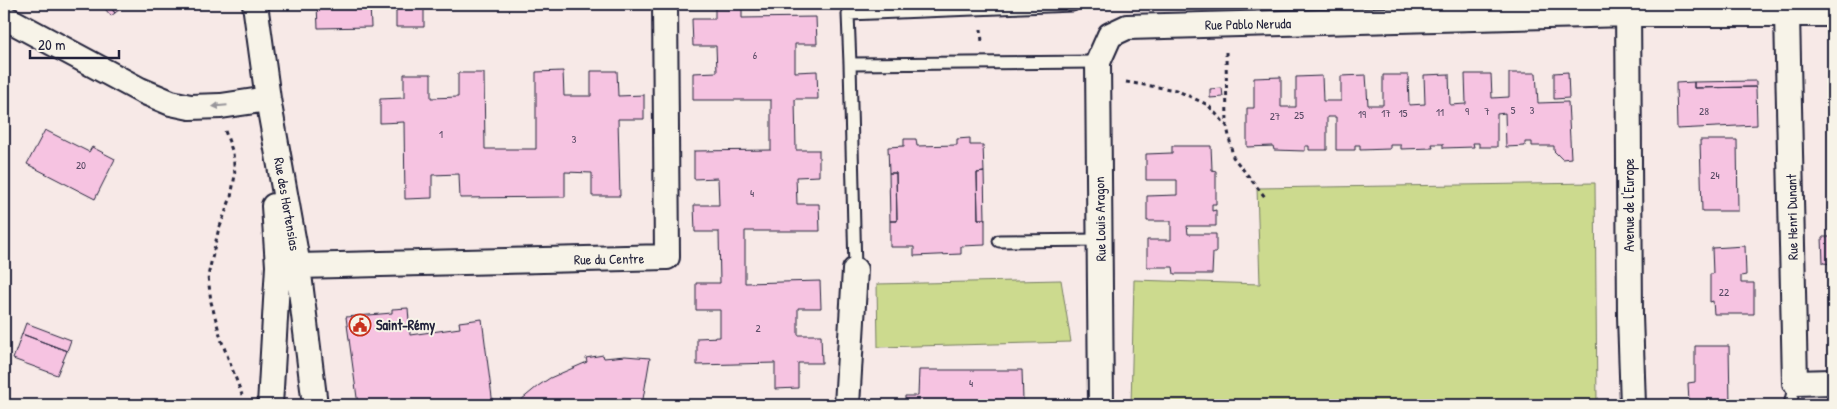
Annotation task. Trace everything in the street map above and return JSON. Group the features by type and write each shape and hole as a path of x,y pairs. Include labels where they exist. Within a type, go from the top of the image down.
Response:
{"street":[{"name":"Rue des Hortensias","path":"255,4 268,99 298,266 315,405"},
{"name":"Rue du Centre","path":"298,266 667,257 665,4"},
{"name":"Rue Pablo Neruda","path":"1110,35 1127,27 1226,24 1297,13 1628,9 1833,14"},
{"name":"Avenue de l'Europe","path":"1628,9 1630,316 1633,405"},
{"name":"Rue Henri Dunant","path":"1787,14 1793,394 1833,382"},
{"path":"4,17 140,90 171,103 190,108 221,106 268,99 278,266 270,405"},
{"name":"Rue Louis Aragon","path":"1101,405 1098,70 1110,35"},
{"path":"847,405 854,270"}],"lane":[{"path":"854,270 848,14 1073,5"},
{"path":"850,64 984,63 1098,70"},
{"path":"999,241 1100,240"}],"path":[{"path":"979,8 984,63"},
{"path":"1226,24 1227,126 1233,157 1265,197"},
{"path":"1098,70 1176,90 1208,104 1227,126"},
{"path":"221,106 224,128 233,153 235,175 232,197 216,239 208,276 211,302 222,342 241,390 242,398"}],"green space":[{"path":"1595,183 1597,405 1131,405 1134,280 1260,284 1257,188"},
{"path":"1061,280 1071,342 878,347 877,284"}],"building":[{"path":"101,4 108,4 115,13 111,16"},
{"path":"108,4 126,4 115,13"},
{"path":"317,4 370,4 371,27 318,28"},
{"path":"396,4 424,4 424,27 396,27"},
{"path":"715,4 742,4 742,18 816,17 817,44 795,44 795,72 817,71 818,99 795,99 796,150 819,150 819,176 796,177 797,204 819,204 820,231 745,231 745,283 820,281 821,308 798,308 798,335 821,335 822,363 798,363 798,388 775,389 775,363 697,365 697,338 720,337 720,310 696,310 696,283 720,283 719,232 695,232 694,205 719,205 718,178 694,179 694,151 771,150 771,100 693,100 693,73 717,72 716,46 693,46 692,19 715,19"},
{"path":"563,71 564,96 591,96 591,71 617,71 618,96 644,95 644,119 618,119 620,196 592,196 592,173 565,172 565,197 460,198 459,174 432,175 432,198 405,199 404,122 380,123 380,99 404,98 404,74 431,74 431,98 458,97 458,73 484,73 485,149 536,149 536,72"},
{"path":"1568,72 1569,98 1554,99 1554,73"},
{"path":"1509,73 1536,73 1538,103 1568,102 1571,158 1562,159 1554,151 1554,146 1532,146 1532,142 1525,142 1525,146 1506,147 1505,113 1497,114 1497,147 1479,147 1479,143 1473,143 1474,147 1443,148 1443,144 1432,144 1433,148 1401,149 1401,145 1390,145 1390,149 1360,150 1360,145 1355,145 1355,150 1336,150 1336,117 1327,117 1327,150 1309,150 1309,146 1305,146 1305,151 1274,150 1273,146 1247,147 1247,108 1254,108 1254,78 1281,77 1281,107 1296,107 1296,77 1322,76 1323,101 1341,101 1341,76 1366,75 1368,105 1383,105 1383,75 1408,75 1409,105 1425,104 1424,75 1449,74 1450,105 1466,104 1465,74 1491,74 1492,98 1509,97"},
{"path":"1756,81 1756,87 1694,88 1694,82"},
{"path":"1694,82 1694,88 1756,87 1757,125 1677,129 1676,83"},
{"path":"1222,88 1223,97 1210,98 1210,89"},
{"path":"45,130 89,152 92,147 115,159 95,199 27,164"},
{"path":"970,138 970,145 983,145 984,172 977,173 978,219 985,219 985,245 961,246 961,254 914,256 914,247 890,247 890,221 897,221 896,173 889,173 888,147 904,146 904,139 916,139 917,146 957,145 957,139"},
{"path":"1700,140 1737,140 1738,211 1702,211"},
{"path":"1172,146 1211,146 1212,170 1216,171 1216,204 1212,204 1212,211 1216,210 1216,226 1187,226 1188,234 1216,234 1216,253 1213,253 1212,274 1174,274 1173,267 1147,267 1147,240 1171,240 1171,221 1147,221 1147,196 1177,195 1177,180 1146,180 1146,154 1172,153"},
{"path":"984,172 985,219 978,219 977,173"},
{"path":"889,173 896,173 897,221 890,221"},
{"path":"1822,237 1833,237 1833,264 1823,263"},
{"path":"1745,246 1746,275 1741,276 1741,283 1754,283 1754,314 1714,314 1713,301 1710,302 1710,274 1713,274 1712,248"},
{"path":"1830,264 1833,264 1833,279 1831,279"},
{"path":"408,308 410,335 460,328 459,322 482,319 493,405 358,405 346,317 392,313 392,309"},
{"path":"26,323 71,340 67,351 22,334"},
{"path":"22,334 67,351 57,375 13,359"},
{"path":"1695,346 1729,346 1730,405 1693,405 1693,402 1689,403 1688,383 1695,382"},
{"path":"603,355 604,358 625,356 650,358 642,405 515,405 550,378 587,362 586,358"},
{"path":"919,370 1022,370 1023,400 1034,403 1034,405 905,405 905,396 918,396"}],"place":[{"name":"Saint-Rémy","path":"360,325"}]}
